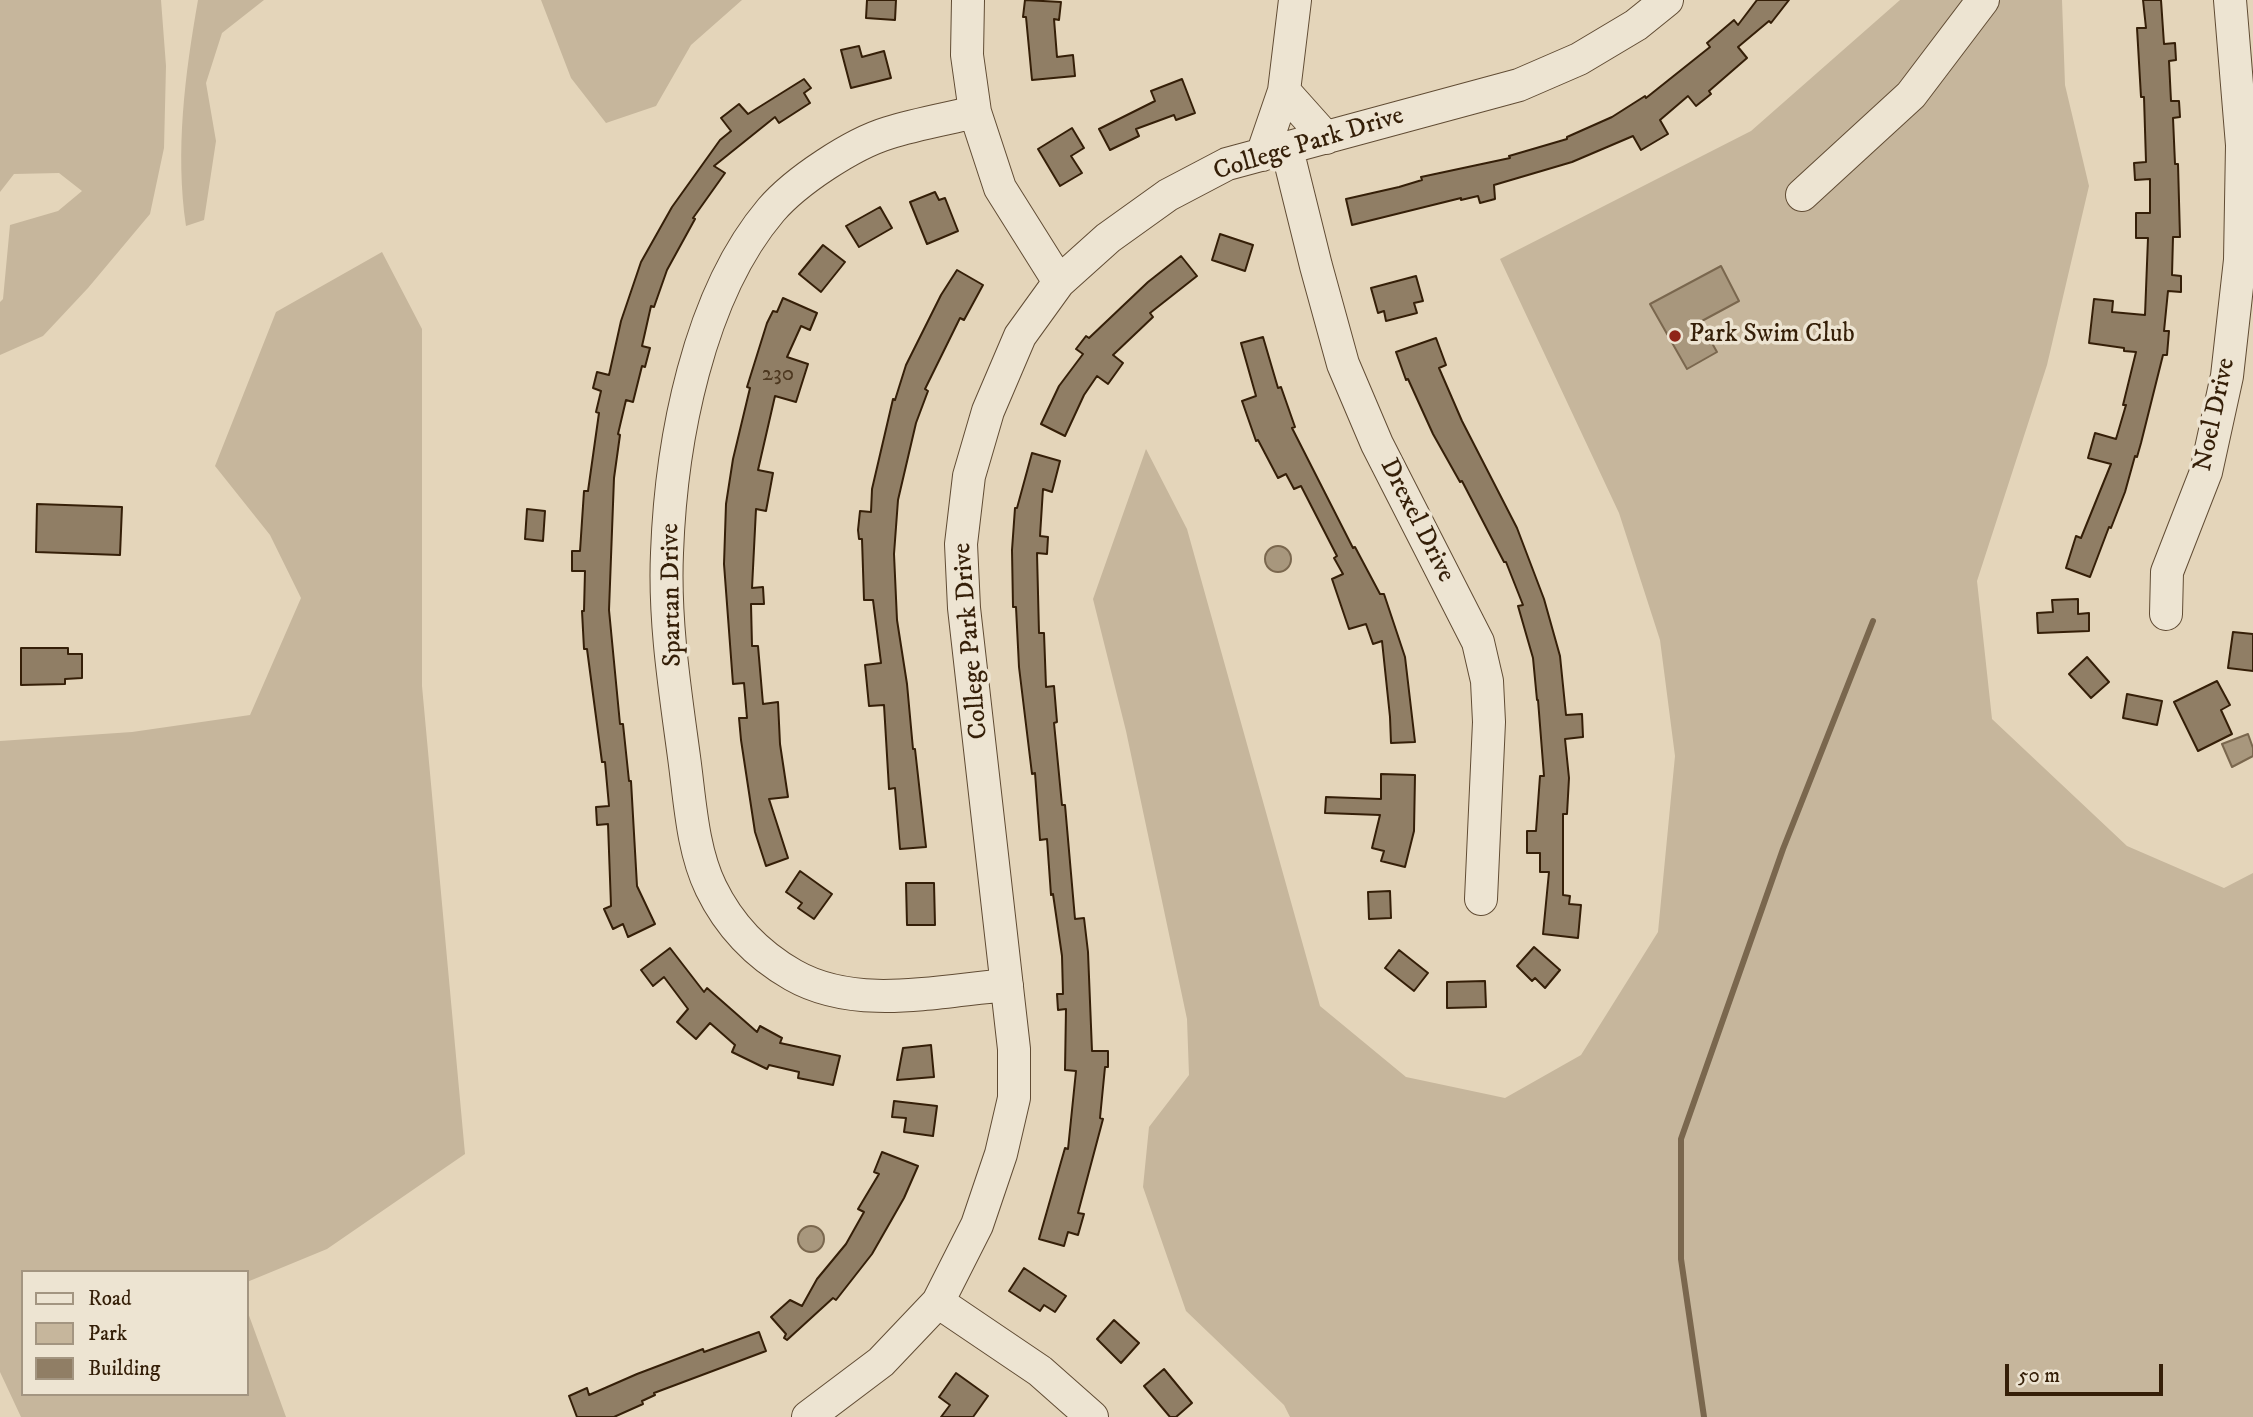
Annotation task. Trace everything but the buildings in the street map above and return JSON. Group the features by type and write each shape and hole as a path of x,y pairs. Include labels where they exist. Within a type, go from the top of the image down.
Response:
{"street":[{"path":"968,0 967,55 975,111 1000,188 1059,282"},
{"path":"1275,152 1295,0"},
{"name":"College Park Drive","path":"808,1417 881,1362 938,1302 977,1225 1001,1154 1014,1098 1014,1049 964,608 961,544 969,476 988,411 1020,336 1059,282 1108,238 1168,195 1227,164 1519,85 1579,59 1636,25 1667,0"},
{"path":"1802,195 1911,95 1983,0"},
{"name":"Noel Drive","path":"2166,614 2167,572 2206,472 2227,376 2240,260 2242,145 2230,0"},
{"path":"1284,91 1326,138"},
{"name":"Spartan Drive","path":"975,111 884,134 839,156 801,182 772,209 746,246 721,288 701,342 684,411 667,553 668,613 677,706 697,843 710,886 730,922 761,953 794,976 828,990 874,997 1007,985"},
{"name":"Drexel Drive","path":"1275,152 1316,266 1343,364 1377,444 1478,642 1488,681 1489,722 1481,900"},
{"path":"938,1302 1040,1371 1092,1417"}],"green space":[{"path":"0,0 161,0 166,66 164,148 150,214 88,288 43,336 0,355 0,302 3,299 10,225 58,211 82,191 59,173 14,174 0,192"},
{"path":"198,0 264,0 222,33 206,83 216,141 204,220 186,226 181,169 183,113"},
{"path":"541,0 742,0 691,45 656,106 606,123 571,78"},
{"path":"1900,0 2062,0 2065,85 2089,186 2047,365 1977,581 1992,719 2127,846 2224,888 2253,873 2253,1417 1290,1417 1284,1405 1186,1311 1143,1187 1149,1127 1189,1075 1187,1019 1126,731 1093,599 1146,449 1187,529 1320,1006 1406,1077 1505,1098 1581,1055 1658,932 1675,756 1660,640 1619,513 1500,259 1751,131"},
{"path":"382,252 422,329 422,686 465,1154 327,1249 248,1282 248,1270 21,1270 21,1396 248,1396 248,1313 286,1417 21,1417 0,1372 0,741 132,732 250,715 301,598 270,535 215,466 276,312"}],"shaded area":[{"path":"1721,266 1739,301 1700,322 1717,352 1687,369 1650,304"},
{"path":"1278,546 1287,550 1291,559 1287,568 1278,572 1269,568 1265,559 1269,550"},
{"path":"2248,734 2253,756 2232,767 2222,744"},
{"path":"811,1226 820,1230 824,1239 820,1248 811,1252 802,1248 798,1239 802,1230"}],"waterway":[{"path":"1704,1417 1681,1259 1681,1139 1783,849 1873,621"}],"place":[{"name":"Park Swim Club","path":"1675,336"}]}
